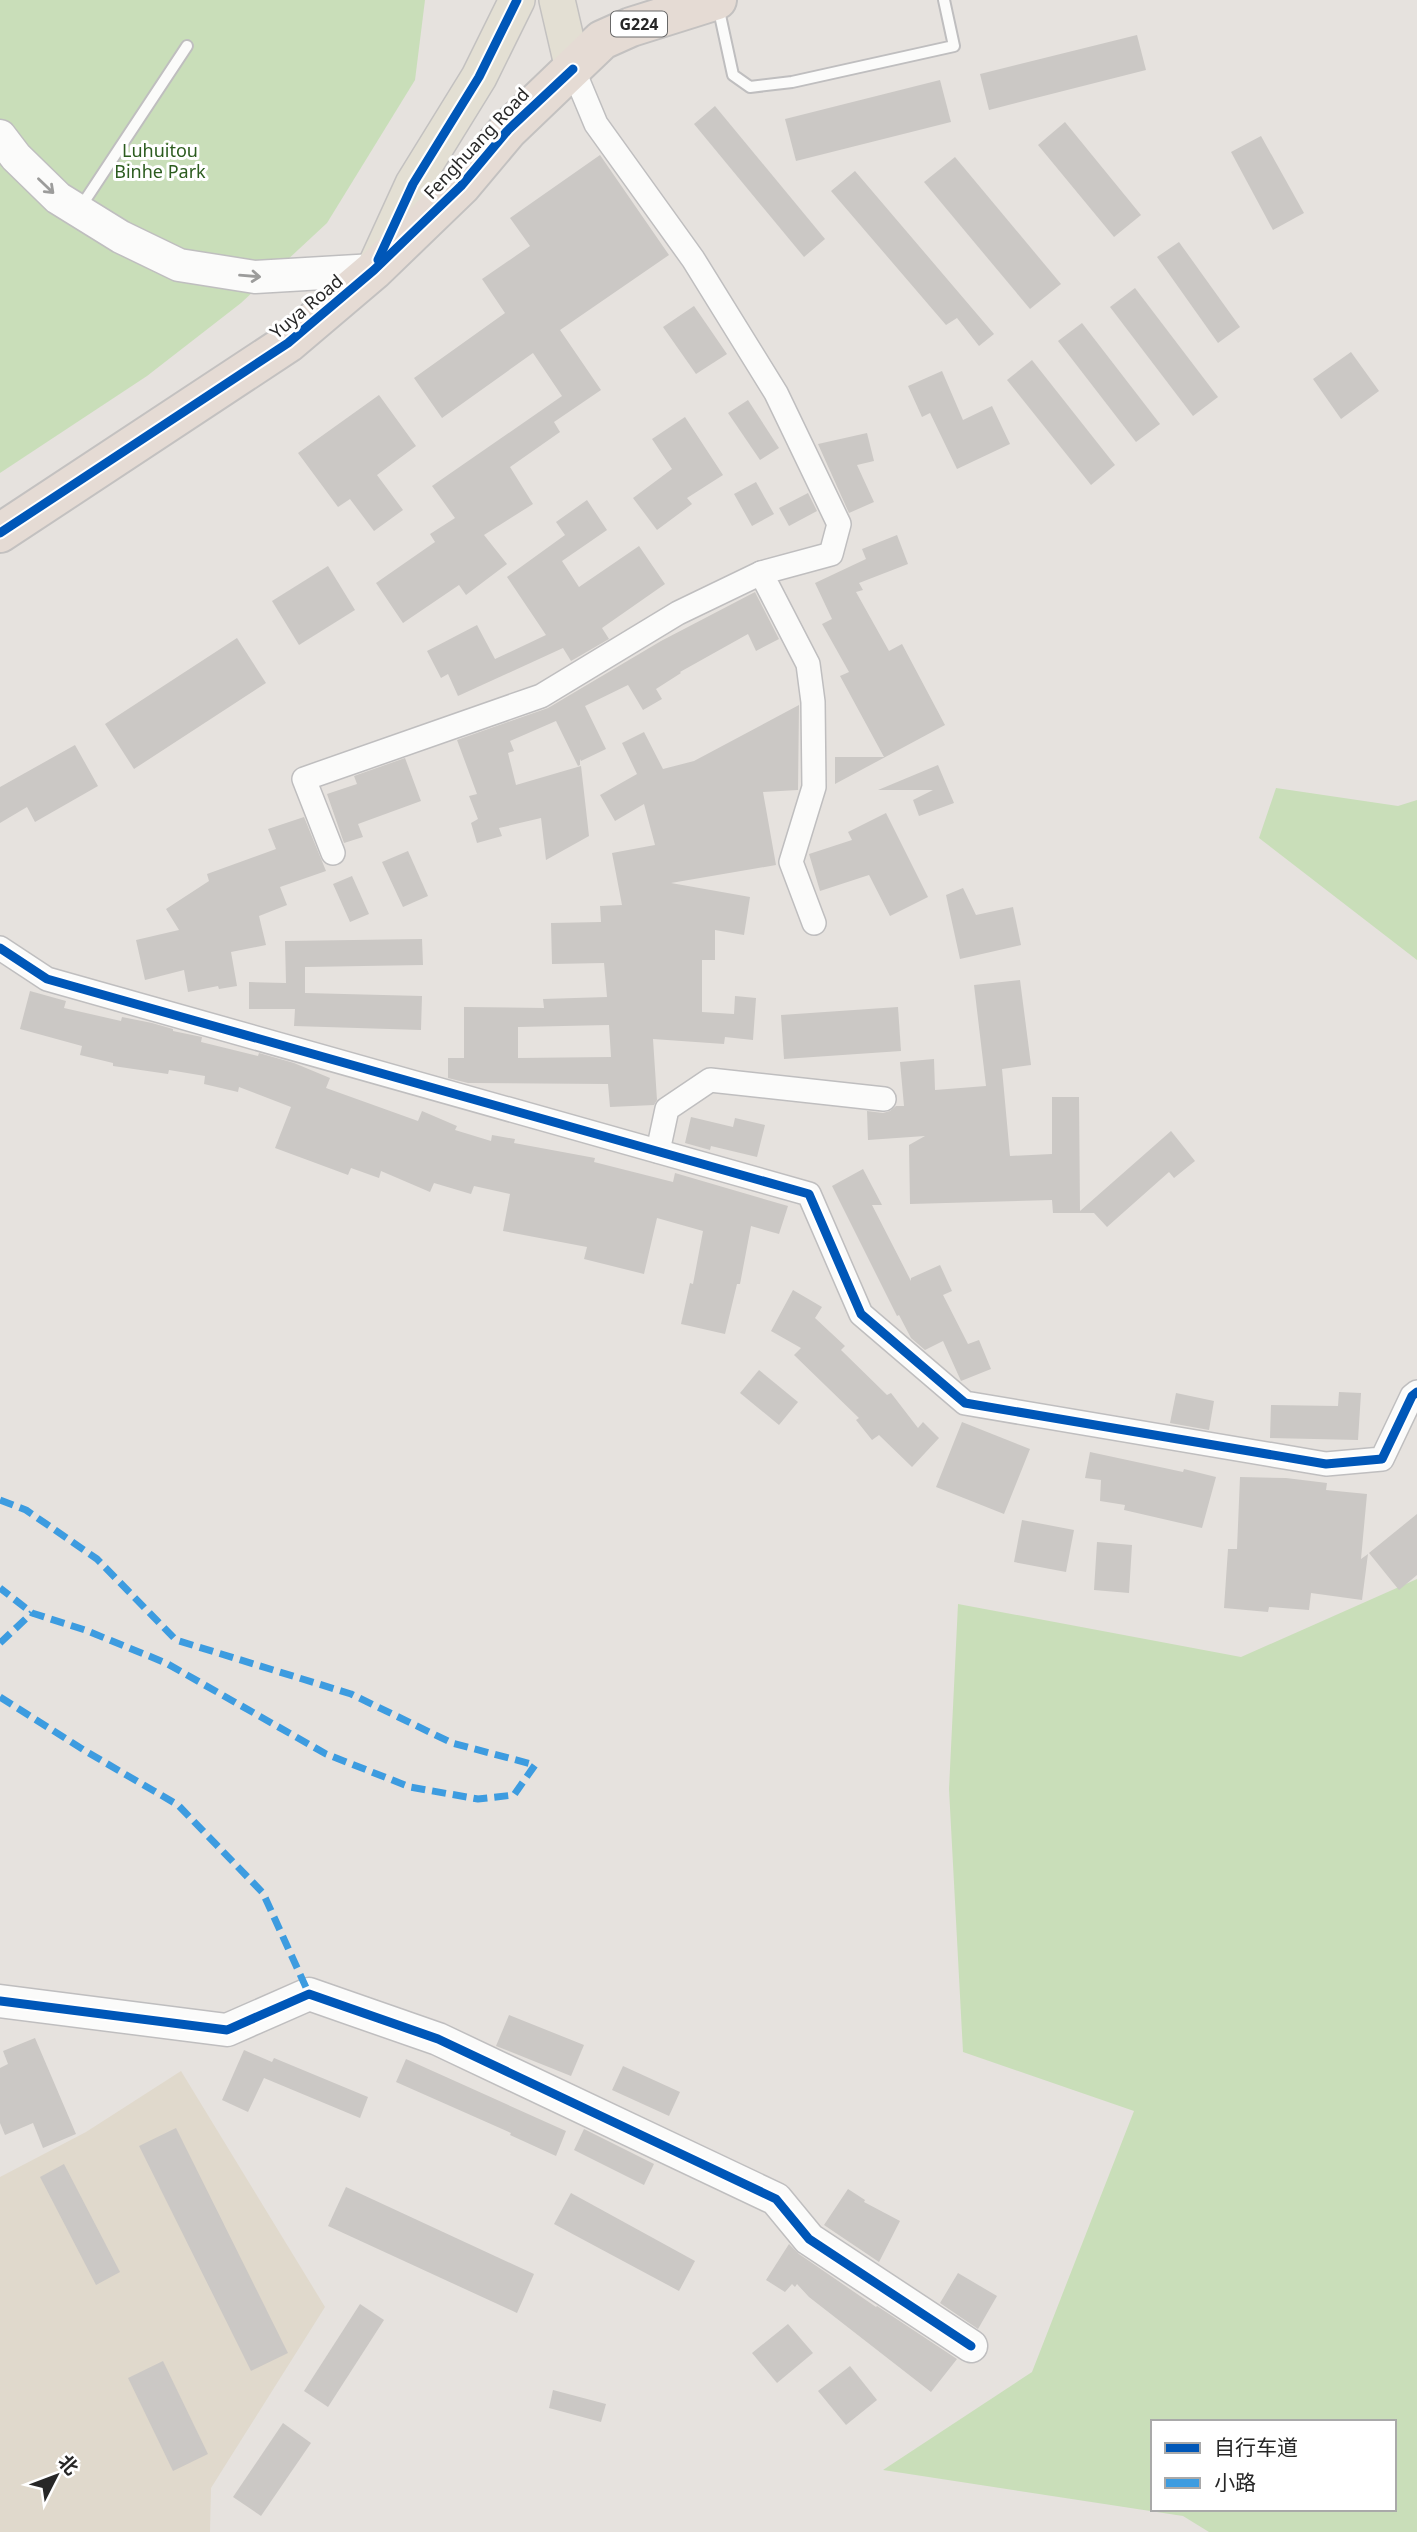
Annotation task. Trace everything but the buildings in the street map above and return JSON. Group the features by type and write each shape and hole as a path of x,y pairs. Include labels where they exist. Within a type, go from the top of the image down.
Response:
{"highway":[{"name":"Fenghuang Road","path":"374,270 461,186 508,130 602,40 702,2"},
{"name":"Yuya Road","path":"0,533 289,343 374,270"}],"main road":[{"name":"Yuya Road","path":"374,270 413,184 479,77 517,0"},
{"path":"557,0 573,69"}],"street":[{"path":"333,853 304,779 541,696 678,613 761,573 831,554 839,524 776,393 693,259 596,124 573,69"},
{"path":"0,136 16,157 58,198 121,237 179,265 255,277 374,270"},
{"path":"761,573 808,664 813,702 814,787 791,862 814,923"},
{"path":"0,948 47,979 809,1194 861,1314 965,1403 1326,1464 1382,1459 1412,1396 1417,1392"},
{"path":"658,1151 667,1109 710,1080 884,1099"},
{"path":"0,2001 227,2030 309,1994 438,2039 776,2199 809,2239 971,2346"}],"lane":[{"path":"702,2 733,75 750,87 792,82 954,46 944,0"},
{"path":"79,211 187,46"}],"shaded area":[{"path":"181,2071 325,2307 211,2488 210,2532 0,2532 0,2177 86,2132"}],"green space":[{"name":"Luhuitou Binhe Park","path":"0,0 425,0 415,80 327,223 241,303 147,376 0,473"},
{"path":"1276,788 1398,806 1417,800 1417,960 1259,838"},
{"path":"1417,1579 1417,2532 1209,2532 1183,2516 883,2470 1032,2372 1134,2111 963,2052 949,1789 958,1604 1241,1657"}],"marked path":[{"path":"0,1500 26,1510 97,1559 176,1640 351,1694 452,1743 535,1765 514,1795 478,1799 410,1787 326,1754 166,1663 85,1630 32,1613 0,1588"},
{"path":"0,1643 32,1613"},
{"path":"0,1697 178,1805 263,1893 309,1994"}],"cycle path":[{"path":"378,260 413,184 479,77 517,0"},
{"path":"0,533 288,343 374,270 461,186 508,130 573,69"},
{"path":"0,948 47,979 809,1194 861,1314 965,1403 1326,1464 1382,1459 1412,1396 1417,1392"},
{"path":"0,2001 227,2030 309,1994 438,2039 776,2199 809,2239 971,2346"}]}
